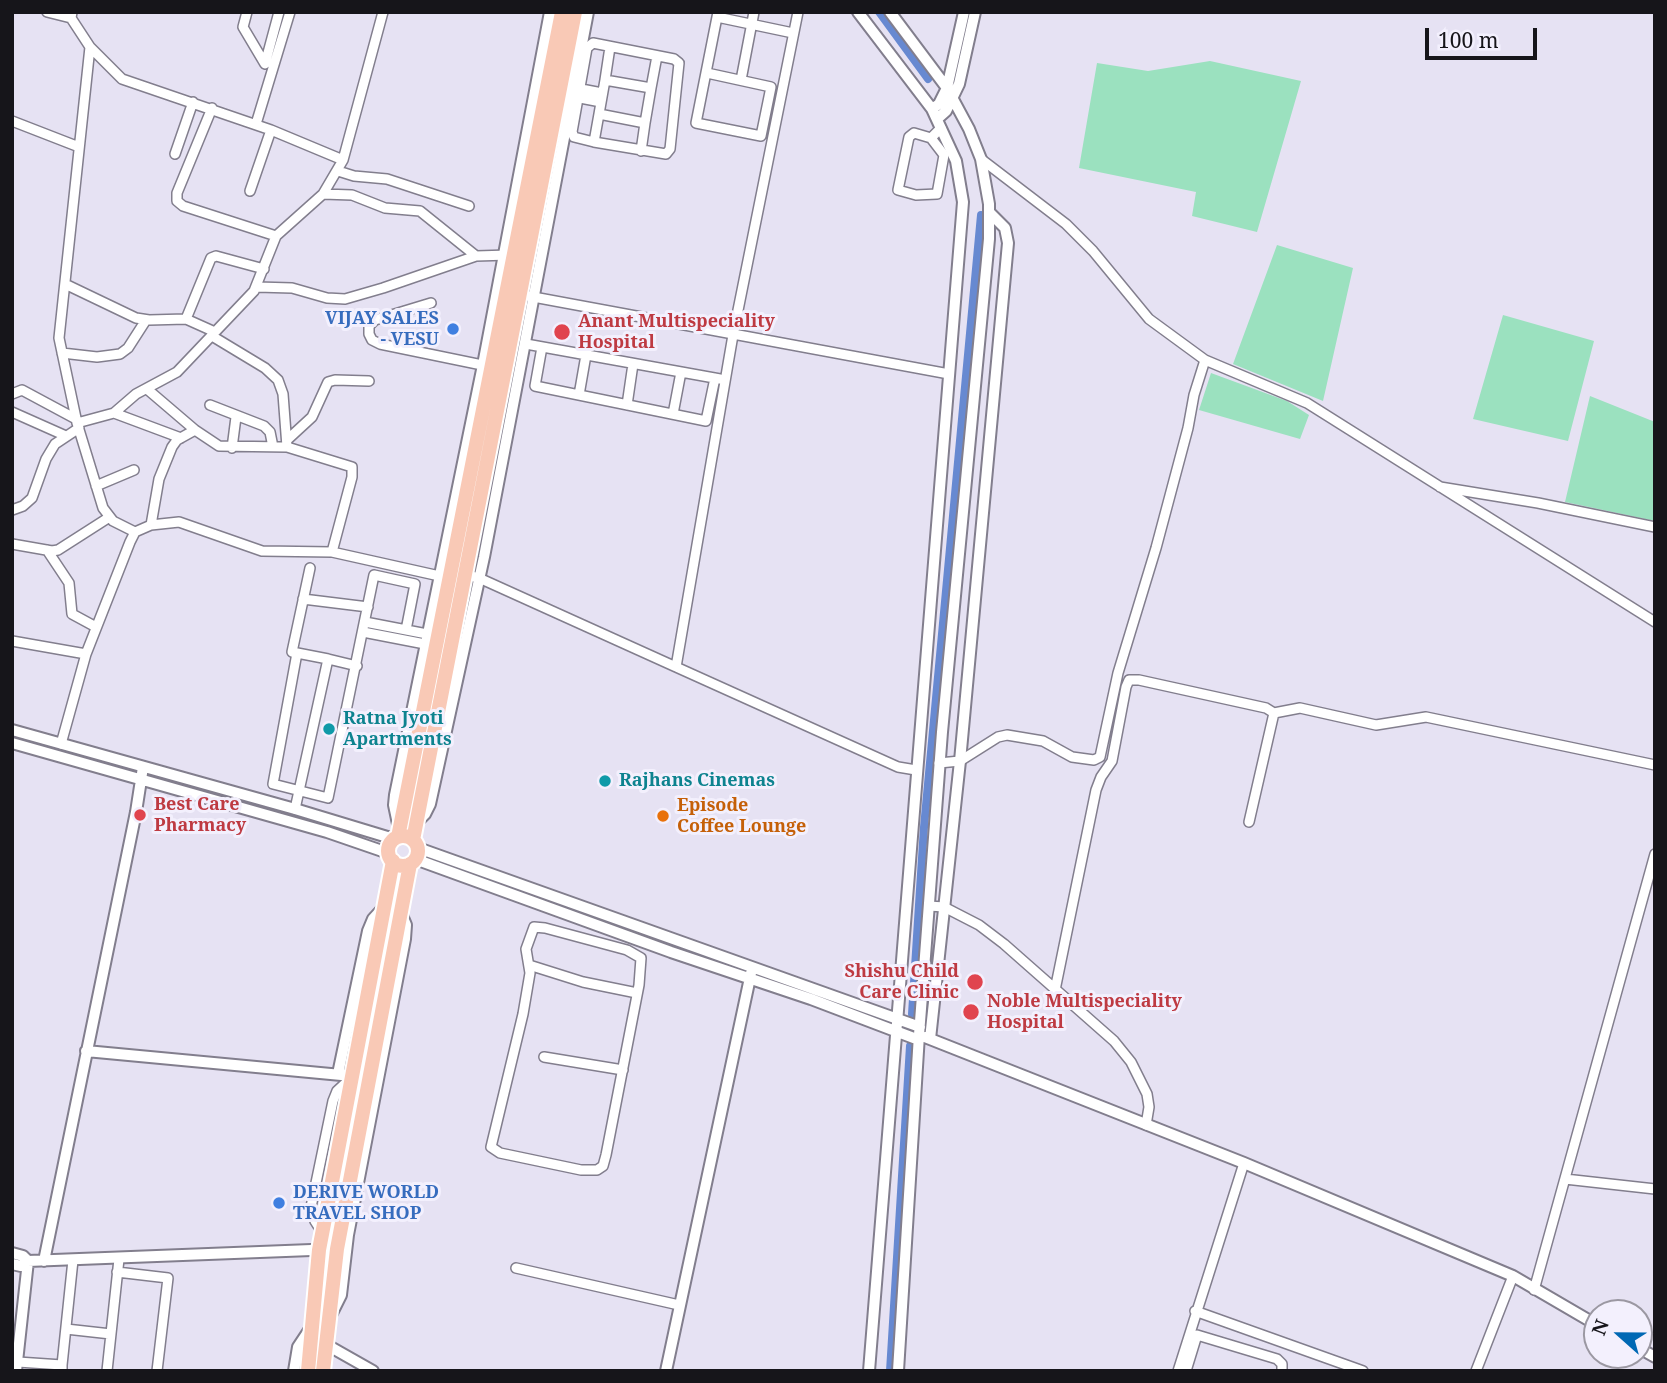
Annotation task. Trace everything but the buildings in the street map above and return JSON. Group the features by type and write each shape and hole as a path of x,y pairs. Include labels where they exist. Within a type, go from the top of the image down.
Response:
{"main road":[{"path":"308,1371 317,1336 329,1317 337,1249 401,912 403,848 446,575 488,366 521,295 509,255 562,12"},
{"path":"323,1371 317,1336 320,1250 347,1076 384,906 403,848 416,822 473,576 521,295 575,12"}],"street":[{"path":"47,12 72,15 90,47 122,79 256,124 343,160"},
{"path":"247,12 243,27 265,64 279,12"},
{"path":"256,124 290,12"},
{"path":"12,510 30,502 49,452 77,423 114,413 132,398 177,372 257,287 276,236 323,194 338,171 383,12"},
{"path":"431,303 375,320 369,326 372,340 380,344 488,366 550,12"},
{"path":"473,576 526,344 521,295 577,93 587,48 593,43 674,59 679,63 670,149 661,155 574,137 572,132 577,93 588,12"},
{"path":"741,80 757,12"},
{"path":"676,667 733,335 797,12"},
{"path":"858,12 937,119 956,161 963,202 870,1371"},
{"path":"890,12 947,88 953,100 981,159 989,212 989,239 939,763 898,1371"},
{"path":"931,138 939,104 947,88 964,12"},
{"path":"937,119 953,100 959,84 975,12"},
{"path":"707,73 771,87 761,136 696,123 718,15 793,33"},
{"path":"90,47 58,327 77,423 108,518 135,532"},
{"path":"594,142 610,47"},
{"path":"641,151 657,56"},
{"path":"605,79 651,88"},
{"path":"577,93 602,98"},
{"path":"175,154 193,102"},
{"path":"212,108 177,193 177,201 276,236"},
{"path":"599,114 645,123"},
{"path":"12,121 79,147"},
{"path":"250,191 271,130"},
{"path":"914,133 931,138 944,155 937,194 916,195 898,190 909,137 914,133"},
{"path":"981,159 1066,225 1093,251 1149,319 1205,360 1300,399 1655,622"},
{"path":"338,171 354,176 387,179 469,205"},
{"path":"323,194 352,195 385,208 420,211 476,257"},
{"path":"922,1035 944,907 960,761 1008,243 1005,228 989,212"},
{"path":"257,287 292,288 327,298 345,299 476,257 509,255"},
{"path":"186,319 211,258 216,256 264,269"},
{"path":"65,284 131,316 146,320 186,319 265,368 278,380 283,394 287,444"},
{"path":"521,295 949,374"},
{"path":"62,353 97,357 120,354 128,348 146,320"},
{"path":"526,344 725,380"},
{"path":"542,347 535,386 706,421 715,378"},
{"path":"579,395 586,355"},
{"path":"939,763 960,761 998,737 1007,735 1043,741 1068,757 1091,760 1100,757 1118,673 1156,548 1205,360"},
{"path":"627,405 633,363"},
{"path":"674,414 681,372"},
{"path":"287,444 312,417 328,382 369,380"},
{"path":"146,389 195,430 219,446 273,447 287,444 352,467 352,477 332,552"},
{"path":"12,394 22,390 29,393 77,423"},
{"path":"210,405 268,429 273,447"},
{"path":"12,412 66,436"},
{"path":"114,413 180,438"},
{"path":"232,448 236,417"},
{"path":"151,525 159,479 172,447 180,438 195,430"},
{"path":"96,486 134,470"},
{"path":"1436,486 1655,527"},
{"path":"12,544 47,550 63,547 108,518"},
{"path":"61,744 86,654 135,532 151,525 186,523 262,551 332,552 446,575 473,576 898,767 916,771"},
{"path":"47,550 68,583 72,614 96,627"},
{"path":"310,568 292,652 356,666"},
{"path":"297,653 273,784 328,799 374,575 415,584 406,630"},
{"path":"403,848 394,800 426,639 446,575"},
{"path":"303,599 368,607"},
{"path":"364,627 426,639"},
{"path":"364,627 406,630 426,639"},
{"path":"12,640 86,654"},
{"path":"295,809 328,659"},
{"path":"1055,989 1096,790 1112,761 1129,680 1266,708 1274,713 1300,708 1376,725 1426,716 1655,765"},
{"path":"1249,822 1274,713"},
{"path":"12,730 295,809 753,967 897,1026"},
{"path":"12,743 327,832 403,848 587,922 922,1035 1244,1163 1513,1276 1583,1317"},
{"path":"44,1261 136,812 143,766"},
{"path":"1534,1290 1655,855"},
{"path":"929,906 944,907 972,921 1004,944 1114,1041 1126,1055 1147,1094 1149,1107 1146,1125"},
{"path":"329,1317 341,1295 348,1235 405,939 406,925 401,912"},
{"path":"581,939 587,922"},
{"path":"597,943 601,927"},
{"path":"534,928 545,928 581,939 627,950 641,958 642,964 603,1166 597,1170 581,1170 493,1151 491,1142 517,1040 529,965 526,949 534,928"},
{"path":"529,965 583,982 637,993"},
{"path":"666,1371 753,967"},
{"path":"86,1051 347,1076"},
{"path":"544,1057 623,1070"},
{"path":"1181,1370 1195,1311 1244,1163"},
{"path":"1565,1180 1655,1189"},
{"path":"12,1264 21,1266 28,1261 337,1249"},
{"path":"12,1253 23,1256 28,1261"},
{"path":"107,1371 119,1259"},
{"path":"28,1261 17,1366 62,1368 73,1260"},
{"path":"516,1268 679,1305"},
{"path":"117,1272 168,1278 158,1371"},
{"path":"1476,1371 1513,1276"},
{"path":"1195,1311 1363,1371"},
{"path":"66,1329 111,1334"},
{"path":"1239,1347 1245,1329"},
{"path":"1181,1370 1197,1335 1277,1359 1282,1364 1282,1371"},
{"path":"294,1371 298,1347 317,1336 373,1371"}],"green space":[{"path":"1210,61 1301,81 1257,232 1192,216 1196,192 1079,168 1097,63 1148,71"},
{"path":"1277,245 1353,268 1323,401 1233,364"},
{"path":"1503,315 1594,341 1568,441 1473,419"},
{"path":"1211,373 1287,401 1309,415 1300,439 1199,410"},
{"path":"1590,396 1655,422 1655,521 1565,502"}],"waterway":[{"path":"879,12 928,79"},
{"path":"912,1014 924,827 981,215"},
{"path":"890,1371 910,1046"}],"place":[{"name":"VIJAY SALES - VESU","path":"453,329"},
{"name":"Anant Multispeciality Hospital","path":"562,332"},
{"name":"Ratna Jyoti Apartments","path":"329,729"},
{"name":"Rajhans Cinemas","path":"605,781"},
{"name":"Best Care Pharmacy","path":"140,815"},
{"name":"Episode Coffee Lounge","path":"663,816"},
{"name":"Shishu Child Care Clinic","path":"975,982"},
{"name":"Noble Multispeciality Hospital","path":"971,1012"},
{"name":"DERIVE WORLD TRAVEL SHOP","path":"279,1203"}]}
